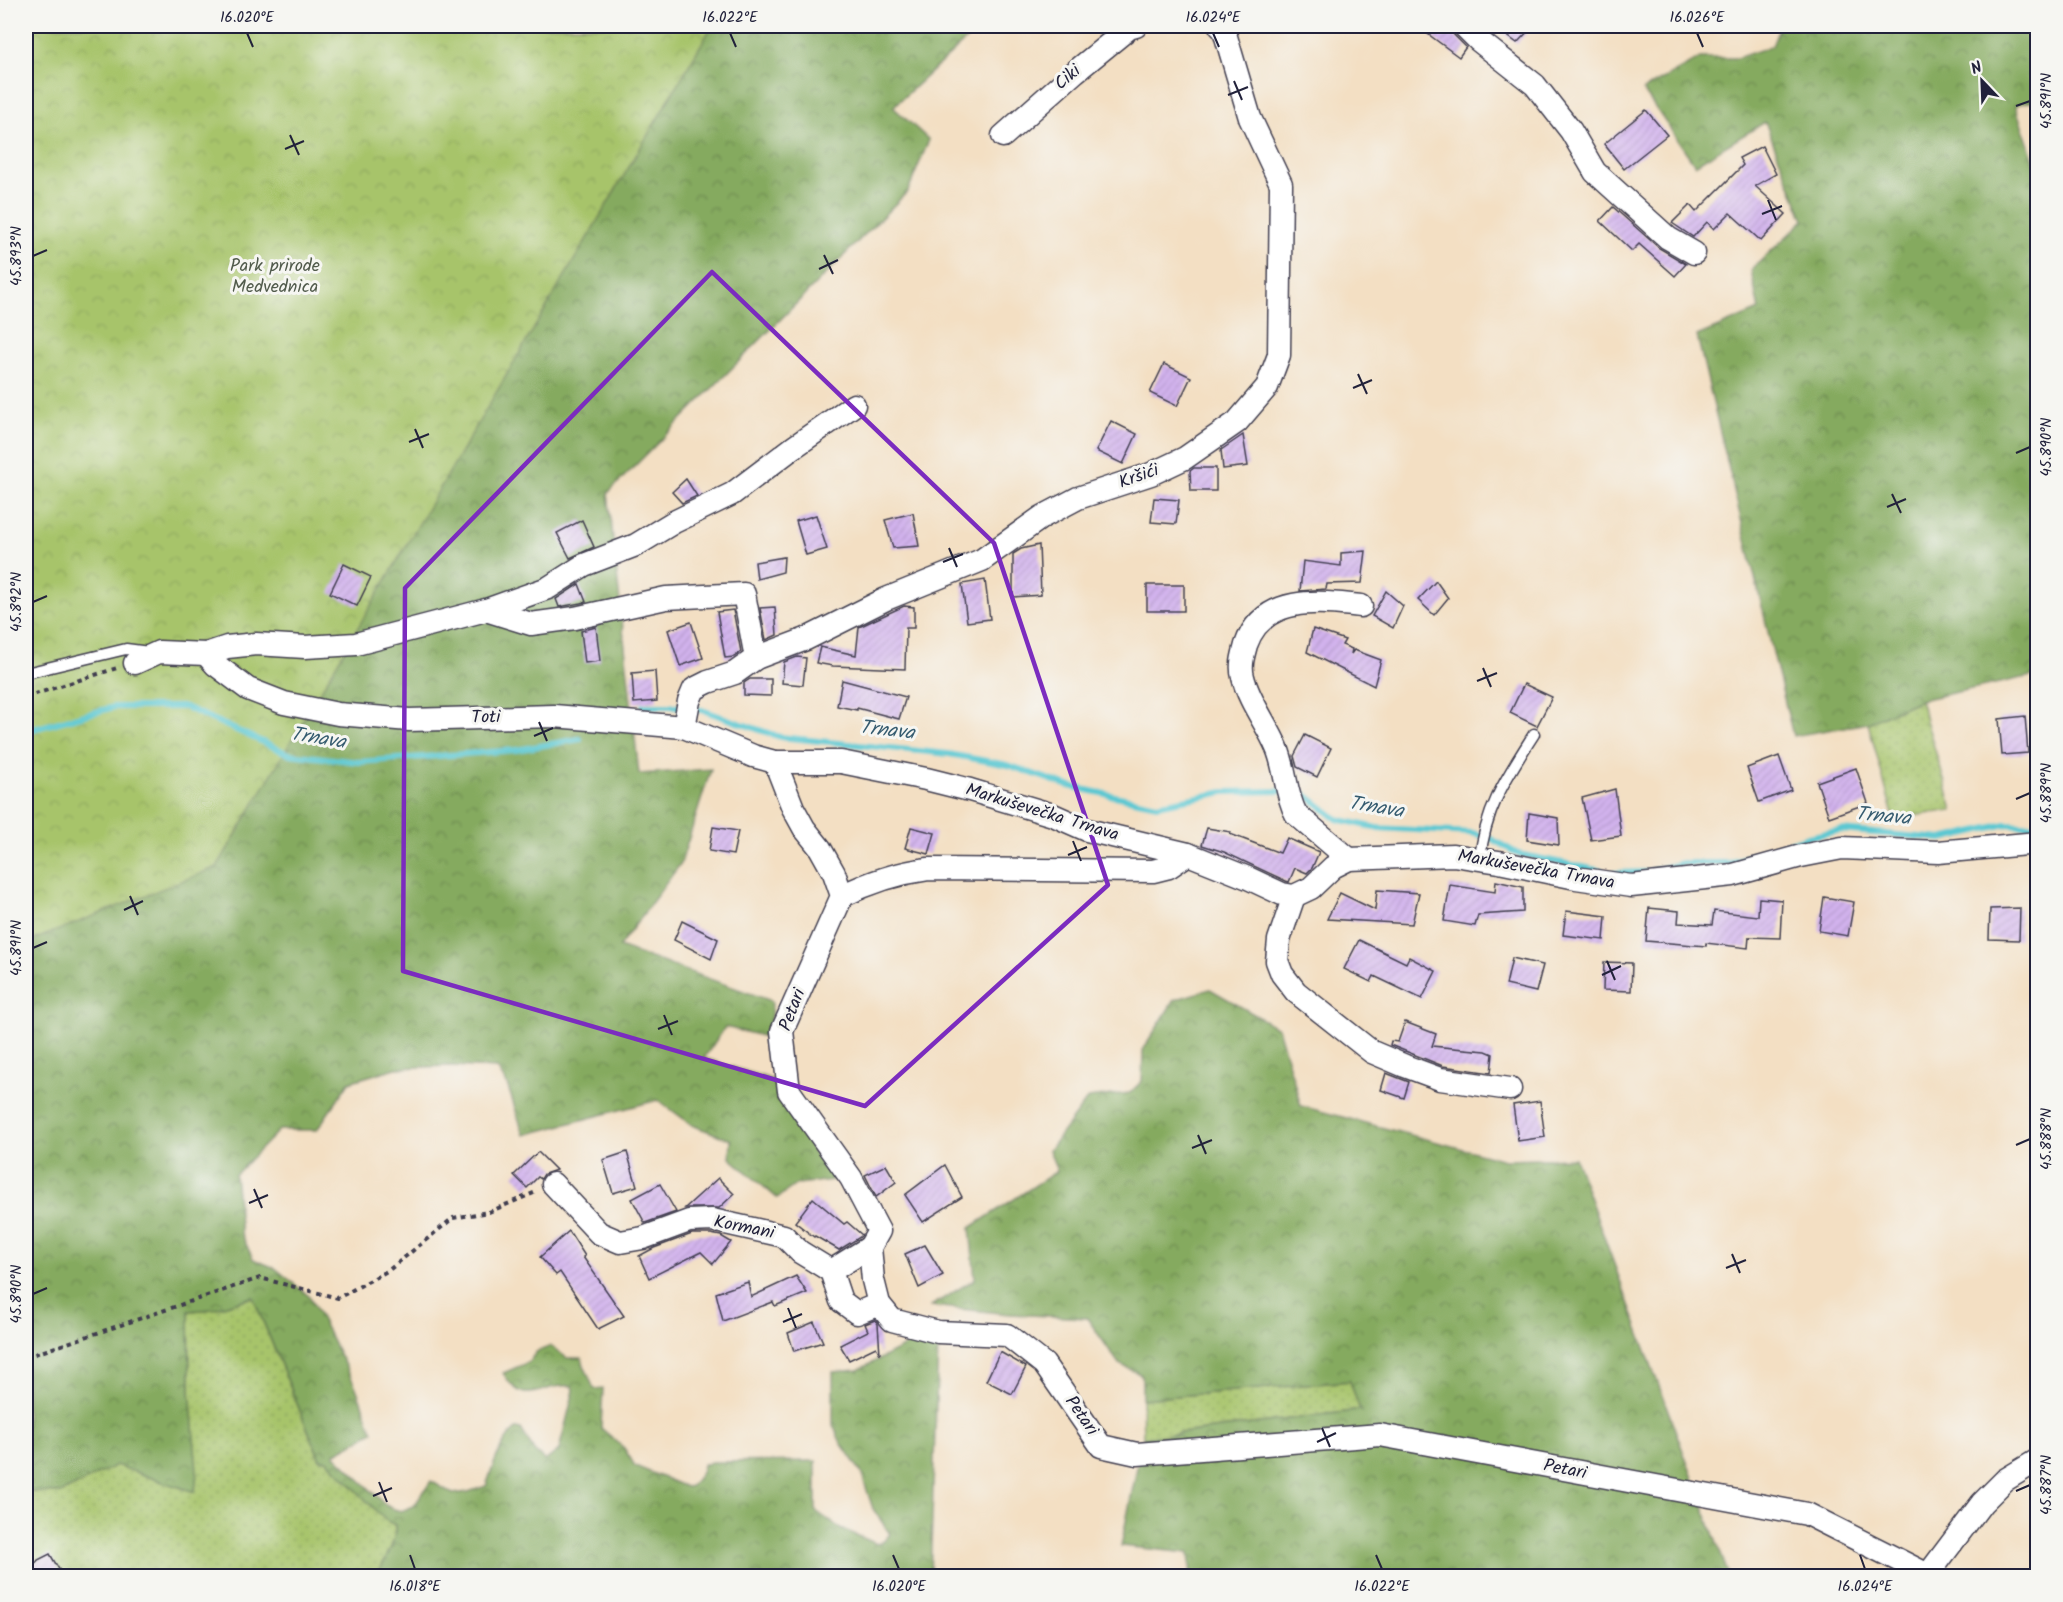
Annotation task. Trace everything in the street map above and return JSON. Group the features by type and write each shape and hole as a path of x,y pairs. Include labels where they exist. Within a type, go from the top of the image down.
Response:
{"street":[{"name":"Ciki","path":"1003,136 1075,72 1129,28 1136,26"},
{"name":"Kršići","path":"687,714 694,689 735,673 756,658 806,639 886,599 982,560 1042,517 1078,498 1151,474 1185,458 1237,422 1268,387 1279,355 1281,184 1250,118 1227,39 1220,26"},
{"path":"1464,26 1478,40 1535,85 1571,131 1595,172 1668,238 1695,253"},
{"path":"135,663 159,652 206,654 227,647 256,644 305,647 356,644 486,610 548,588 584,565 636,545 674,522 732,494 854,405"},
{"path":"486,610 531,624 575,618 666,598 744,594 756,658"},
{"path":"1361,606 1303,603 1288,605 1262,618 1250,634 1241,660 1242,676 1277,749 1296,814 1349,859 1333,867 1311,888 1294,896 1279,940 1277,962 1282,974 1296,992 1372,1052 1440,1079 1510,1089"},
{"name":"Toti","path":"206,654 216,665 248,689 284,703 339,714 409,720 687,714 753,756 775,762"},
{"path":"775,762 793,807 834,873 842,896 863,885 900,873 928,869 1153,871 1169,867 1188,854"},
{"name":"Markuševečka Trnava","path":"775,762 841,762 970,790 1053,816 1088,830 1188,854 1281,894 1294,896"},
{"name":"Markuševečka Trnava","path":"1349,859 1453,855 1481,850 1576,878 1631,886 1733,875 1801,856 1842,848 1938,852 2037,843"},
{"name":"Petari","path":"842,896 782,1031 789,1091 851,1178 879,1231 870,1247 873,1280 879,1304 892,1320 938,1332 1007,1335 1044,1364 1101,1446 1137,1454 1380,1435 1807,1514 1929,1576"},
{"name":"Kormani","path":"553,1184 599,1233 620,1242 643,1238 689,1221 712,1220 784,1236 800,1252 831,1271"},
{"path":"870,1247 831,1271 841,1301 857,1313 879,1304"},
{"path":"1929,1576 1982,1503 2005,1480 2037,1460"}],"lane":[{"path":"26,673 126,649 159,652"},
{"path":"1481,850 1484,829 1505,780 1534,734"}],"path":[{"path":"26,697 135,663"},
{"path":"26,1357 260,1278 338,1298 389,1270 453,1218 489,1212 553,1184"}],"highlighted area":[{"path":"712,272 994,543 1108,885 865,1106 403,971 405,588"}],"green space":[{"path":"26,26 981,26 893,107 929,140 908,191 608,493 639,774 711,769 681,863 619,947 772,1001 770,1038 725,1027 704,1058 774,1080 811,1148 834,1180 797,1184 777,1198 730,1158 731,1140 692,1125 658,1100 524,1135 507,1084 497,1068 450,1066 396,1068 349,1082 317,1130 279,1130 235,1175 241,1233 253,1259 275,1268 310,1297 355,1385 373,1432 334,1454 387,1506 401,1511 414,1506 431,1481 453,1494 486,1486 501,1447 516,1429 521,1429 534,1451 545,1461 559,1450 574,1390 572,1386 526,1393 511,1385 503,1373 529,1362 536,1352 551,1346 567,1358 581,1358 594,1389 603,1388 601,1428 624,1448 635,1466 686,1487 691,1486 701,1473 703,1465 711,1462 816,1461 816,1511 840,1528 877,1544 884,1541 890,1534 873,1509 861,1472 841,1443 833,1425 833,1372 858,1370 909,1344 938,1346 930,1576 376,1576 392,1545 395,1525 385,1520 327,1460 320,1459 253,1297 213,1309 189,1311 190,1390 197,1472 195,1492 116,1465 61,1493 26,1492"},
{"name":"Park prirode Medvednica","path":"26,26 712,26 217,867 26,943"},
{"path":"1780,26 2038,26 2037,100 2015,105 2038,172 2037,675 1920,700 1868,723 1793,736 1697,336 1759,310 1751,270 1804,220 1765,122 1695,165 1643,90 1700,58 1737,58 1772,46"},
{"path":"1920,700 1953,810 1894,819 1868,723"},
{"path":"1210,989 1278,1028 1301,1106 1505,1160 1575,1158 1729,1576 1191,1576 1189,1553 1121,1546 1143,1438 1360,1410 1350,1381 1142,1399 1142,1375 1119,1364 1087,1318 1009,1314 931,1306 975,1279 970,1228 1057,1171 1049,1150 1088,1098 1130,1093 1142,1081 1143,1050 1174,1000"},
{"path":"253,1297 320,1459 327,1460 385,1519 395,1525 392,1545 376,1576 26,1576 26,1492 61,1493 116,1464 195,1492 189,1311 213,1309"},
{"path":"1350,1381 1360,1410 1143,1438 1142,1399"}],"building":[{"path":"1417,26 1451,26 1454,35 1466,47 1459,57"},
{"path":"1494,26 1533,26 1517,43"},
{"path":"1646,110 1667,135 1624,169 1604,144"},
{"path":"1762,146 1776,174 1755,186 1786,214 1761,241 1730,213 1714,229 1707,222 1693,237 1672,223 1690,205 1696,212 1743,165 1739,158"},
{"path":"1613,207 1659,248 1686,264 1675,276 1639,244 1632,251 1600,221"},
{"path":"1164,364 1191,377 1177,406 1150,393"},
{"path":"1111,421 1137,434 1123,464 1096,451"},
{"path":"1243,435 1248,466 1223,469 1221,450"},
{"path":"1194,468 1216,468 1216,491 1191,491 1190,471"},
{"path":"686,479 697,496 682,503 672,492"},
{"path":"1154,498 1179,500 1176,524 1151,522"},
{"path":"913,513 919,546 893,548 885,520"},
{"path":"816,515 827,549 806,555 796,521"},
{"path":"582,520 594,547 570,558 557,533"},
{"path":"1039,545 1041,595 1013,597 1013,554 1021,549"},
{"path":"1366,551 1362,583 1327,584 1326,589 1300,591 1303,561 1341,566 1341,553"},
{"path":"784,557 783,572 757,579 755,562"},
{"path":"344,564 371,577 357,606 330,593"},
{"path":"985,580 990,619 967,622 962,584"},
{"path":"1436,581 1448,598 1434,615 1418,600"},
{"path":"579,584 586,602 559,607 556,599"},
{"path":"1147,585 1184,585 1184,611 1147,611"},
{"path":"1386,591 1403,606 1393,628 1372,616"},
{"path":"904,606 914,607 914,628 906,628 905,669 833,666 816,663 820,647 856,655 859,627"},
{"path":"775,607 777,635 766,640 760,608"},
{"path":"733,610 741,652 734,657 725,658 717,612"},
{"path":"691,622 703,658 680,666 668,630"},
{"path":"596,627 600,661 585,663 581,631"},
{"path":"1313,629 1345,640 1342,645 1352,649 1351,654 1354,650 1381,660 1374,686 1307,652"},
{"path":"797,657 806,658 803,685 782,683 784,662"},
{"path":"655,671 657,701 634,703 632,673"},
{"path":"750,679 771,679 771,696 744,695 744,683"},
{"path":"842,680 906,697 899,719 857,708 857,710 837,706"},
{"path":"1524,684 1552,697 1537,726 1510,713"},
{"path":"2025,716 2028,753 2002,755 1999,719"},
{"path":"1305,735 1331,748 1317,777 1297,767 1294,756"},
{"path":"1779,756 1791,790 1759,802 1747,768"},
{"path":"1856,768 1868,803 1829,817 1817,782"},
{"path":"1615,789 1621,836 1591,840 1582,798"},
{"path":"1529,813 1558,818 1559,845 1527,840"},
{"path":"713,827 738,831 733,855 709,851"},
{"path":"911,827 935,833 929,854 905,848"},
{"path":"1207,828 1231,832 1230,834 1280,853 1287,838 1319,852 1312,868 1307,873 1295,868 1289,882 1224,852 1202,845"},
{"path":"1496,881 1523,887 1523,912 1478,915 1475,926 1444,921 1450,885 1495,892"},
{"path":"1377,890 1419,893 1412,924 1327,919 1340,893 1375,910"},
{"path":"1824,897 1854,902 1848,936 1819,931"},
{"path":"1759,898 1782,900 1780,938 1749,937 1748,948 1706,943 1706,946 1646,941 1649,908 1679,911 1678,923 1712,925 1714,911 1758,916"},
{"path":"2020,908 2019,940 1989,939 1990,909"},
{"path":"1566,911 1606,916 1604,940 1563,935"},
{"path":"682,921 718,939 711,959 674,940"},
{"path":"1359,940 1406,963 1409,957 1436,971 1422,999 1374,976 1371,982 1344,969"},
{"path":"1512,958 1543,965 1536,992 1506,985"},
{"path":"1604,962 1632,963 1631,991 1603,990"},
{"path":"1405,1022 1436,1034 1432,1046 1486,1051 1493,1054 1491,1073 1443,1066 1390,1045 1391,1041 1398,1042"},
{"path":"1386,1073 1409,1082 1404,1098 1381,1090"},
{"path":"1540,1101 1545,1137 1518,1141 1513,1105"},
{"path":"538,1152 556,1170 544,1174 541,1179 538,1177 527,1188 514,1175"},
{"path":"627,1152 637,1186 613,1193 603,1160"},
{"path":"886,1165 896,1182 876,1197 865,1175"},
{"path":"945,1165 962,1197 923,1222 905,1195"},
{"path":"718,1178 734,1194 719,1208 685,1208"},
{"path":"660,1184 676,1212 645,1223 632,1199"},
{"path":"813,1198 844,1224 847,1222 862,1235 839,1250 814,1237 795,1222"},
{"path":"569,1231 585,1256 583,1257 624,1316 598,1329 560,1272 556,1275 540,1257"},
{"path":"692,1234 721,1236 731,1242 713,1264 701,1252 649,1278 639,1256"},
{"path":"925,1245 943,1275 919,1288 905,1254"},
{"path":"796,1276 807,1293 775,1306 773,1302 723,1321 716,1293 748,1282 751,1297"},
{"path":"875,1320 878,1324 880,1354 876,1347 849,1360 840,1345 868,1331 865,1324"},
{"path":"814,1322 823,1342 794,1351 788,1333"},
{"path":"1000,1352 1026,1367 1012,1394 986,1381"},
{"path":"50,1554 60,1571 53,1576 26,1576 38,1560"}],"waterway":[{"name":"Trnava","path":"643,706 673,706 702,710 780,737 949,754 1008,765 1068,786 1157,805 1224,792 1283,791"},
{"name":"Trnava","path":"26,731 114,707 185,707 289,754 359,762 516,750 580,739"},
{"name":"Trnava","path":"1293,791 1305,794 1337,819 1377,828 1472,833 1490,838 1518,854 1602,871"},
{"name":"Trnava","path":"1615,873 1648,872 1683,863 1728,863 1808,837 1841,830 1942,839 2006,824 2038,826"}]}
